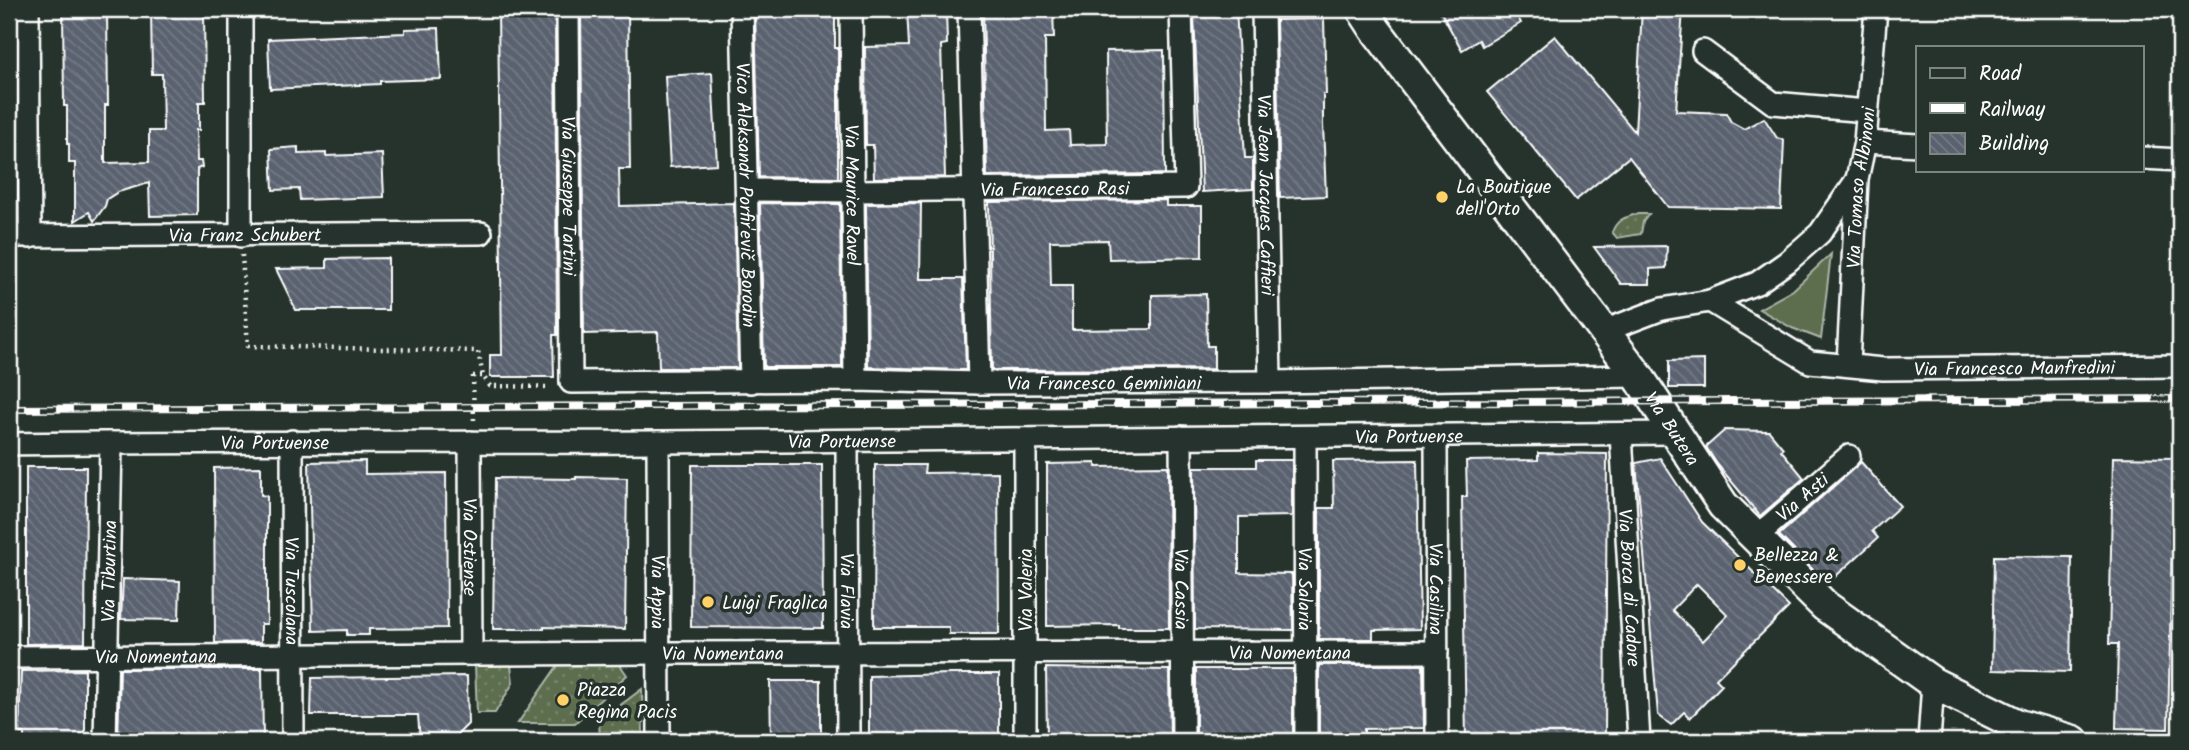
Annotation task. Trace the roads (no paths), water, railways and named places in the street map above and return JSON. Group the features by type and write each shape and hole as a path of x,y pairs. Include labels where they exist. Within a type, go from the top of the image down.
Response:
{"street":[{"path":"19,236 28,9"},
{"path":"241,9 241,236"},
{"name":"Via Giuseppe Tartini","path":"568,9 572,382"},
{"name":"Vico Aleksandr Porfir'evič Borodin","path":"742,9 751,382"},
{"name":"Via Maurice Ravel","path":"851,9 855,380"},
{"path":"969,9 979,383"},
{"name":"Via Francesco Rasi","path":"747,190 1186,187 1181,9"},
{"name":"Via Jean Jacques Caffieri","path":"1263,9 1270,382"},
{"name":"Via Butera","path":"1362,9 1638,376 1723,505 1825,606 1933,683 2018,725 2073,741"},
{"name":"Via Tomaso Albinoni","path":"1848,365 1857,179 1865,142 1876,9"},
{"path":"1703,51 1773,103 1867,111"},
{"path":"1865,142 1916,145"},
{"path":"2144,158 2180,160"},
{"path":"1604,331 1662,309 1710,301 1757,283 1787,262 1820,233 1857,179"},
{"name":"Via Franz Schubert","path":"19,236 481,233"},
{"name":"Via Francesco Manfredini","path":"1710,301 1810,362 1883,369 2180,366"},
{"name":"Via Francesco Geminiani","path":"572,382 1270,382 1638,376"},
{"name":"Via Portuense","path":"9,444 292,441 472,433 658,442 1676,433"},
{"name":"Via Ostiense","path":"471,654 472,433"},
{"name":"Via Borca di Cadore","path":"1621,434 1639,741"},
{"name":"Via Cassia","path":"1181,437 1183,741"},
{"name":"Via Salaria","path":"1304,437 1306,741"},
{"name":"Via Casilina","path":"1436,437 1437,741"},
{"name":"Via Valeria","path":"1025,439 1025,741"},
{"name":"Via Tuscolana","path":"292,441 293,741"},
{"name":"Via Flavia","path":"847,441 848,741"},
{"name":"Via Appia","path":"658,442 659,741"},
{"name":"Via Tiburtina","path":"105,741 111,443"},
{"name":"Via Asti","path":"1756,537 1849,456"},
{"name":"Via Nomentana","path":"9,657 1437,652"},
{"path":"1929,741 1933,683"}],"railway":[{"path":"9,409 2180,399"}],"place":[{"name":"La Boutique dell'Orto","path":"1442,197"},
{"name":"Bellezza & Benessere","path":"1740,565"},
{"name":"Luigi Fraglica","path":"708,602"},
{"name":"Piazza Regina Pacis","path":"563,700"}]}
